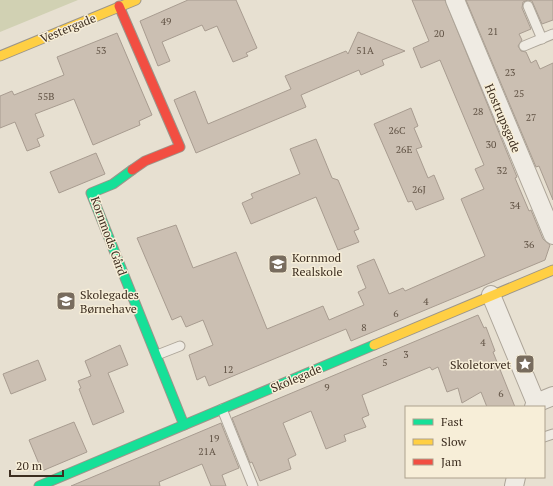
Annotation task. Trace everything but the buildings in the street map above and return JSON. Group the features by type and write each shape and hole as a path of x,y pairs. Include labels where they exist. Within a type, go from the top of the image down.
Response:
{"street":[{"name":"Vestergade","path":"0,56 136,0"},
{"name":"Hostrupsgade","path":"455,0 486,61 553,235"},
{"name":"Kornmods Gård","path":"119,6 180,147 145,161 132,168 113,184 91,193 184,425"},
{"name":"Skolegade","path":"39,486 553,270"},
{"path":"491,295 535,405 553,396"}],"lane":[{"path":"528,6 542,39"},
{"path":"524,46 553,34"},
{"path":"157,355 180,346"},
{"path":"222,409 253,486"}],"green space":[{"path":"0,0 78,0 0,32"}],"traffic: fast":[{"path":"132,170 113,184 91,193 184,425"},
{"path":"39,486 374,345"}],"traffic: slow":[{"path":"0,56 136,0"},
{"path":"374,345 553,270"}],"traffic: jam":[{"path":"119,6 180,147 145,161 132,170"}],"place":[{"name":"Kornmod Realskole","path":"278,264"},
{"name":"Skolegades Børnehave","path":"66,301"},
{"name":"Skoletorvet","path":"525,364"}]}
